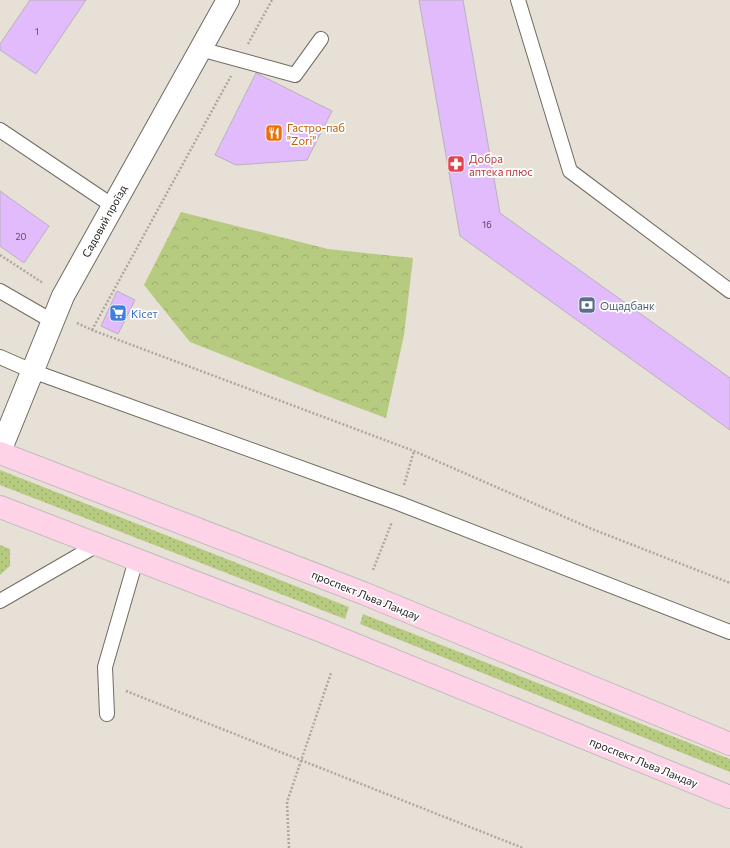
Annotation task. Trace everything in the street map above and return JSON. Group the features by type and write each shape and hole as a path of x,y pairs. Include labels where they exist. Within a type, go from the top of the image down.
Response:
{"main road":[{"name":"проспект Льва Ландау","path":"0,452 363,593 730,744"},
{"name":"проспект Льва Ландау","path":"0,507 318,630 730,797"}],"street":[{"name":"Садовий проїзд","path":"0,452 57,310 228,0"}],"lane":[{"path":"518,0 570,171 730,291"},
{"path":"200,49 295,75 321,39"},
{"path":"0,130 113,206"},
{"path":"0,291 57,310"},
{"path":"0,357 32,371 398,504 730,632"},
{"path":"0,601 97,545"},
{"path":"107,714 105,667 136,560"}],"path":[{"path":"92,330 272,0"},
{"path":"0,255 57,310 92,330 414,451 592,529 730,583"},
{"path":"289,848 287,802 331,673"},
{"path":"106,684 524,848"}],"green space":[{"path":"181,212 328,249 413,258 404,335 386,418 190,342 144,285"},
{"path":"0,470 349,607 345,619 0,485"},
{"path":"0,545 10,549 10,566 0,575"},
{"path":"363,614 730,759 730,772 360,624"}],"building":[{"path":"30,0 86,0 36,74 0,50 0,44"},
{"path":"419,0 463,0 500,213 730,378 730,430 460,236"},
{"name":"Гастро-паб \"Zori\"","path":"256,73 332,111 307,160 236,165 215,155"},
{"path":"0,191 49,226 24,263 0,246"},
{"name":"Кісет","path":"117,291 135,300 118,334 101,326"}],"place":[{"name":"Гастро-паб \"Zori\"","path":"274,133"},
{"name":"Добра аптека плюс","path":"456,164"},
{"name":"Ощадбанк","path":"587,305"},
{"name":"Кісет","path":"118,313"}]}
